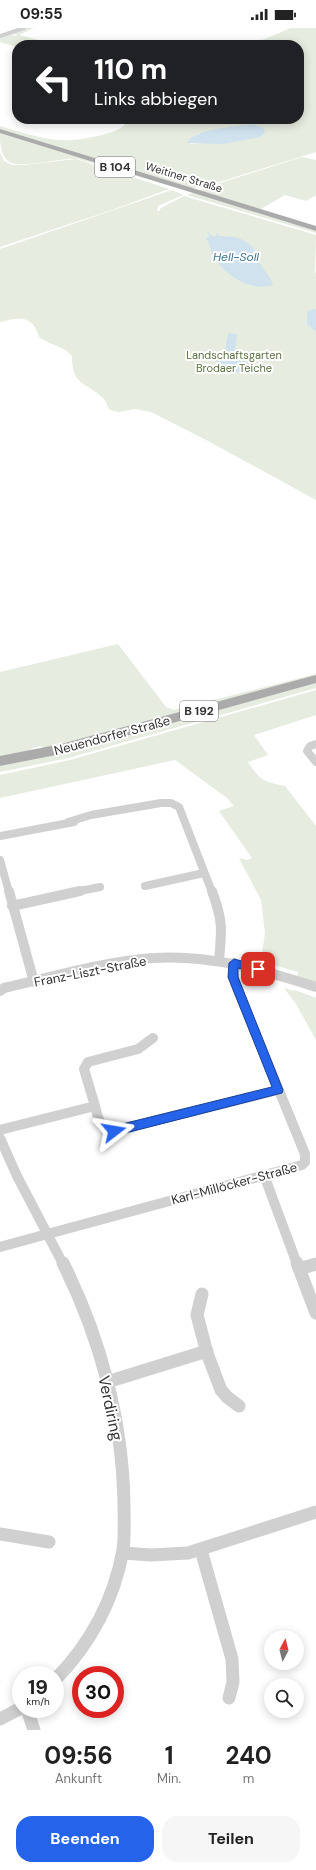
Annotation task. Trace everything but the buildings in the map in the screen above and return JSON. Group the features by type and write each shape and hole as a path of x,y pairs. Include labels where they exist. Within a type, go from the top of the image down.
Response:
{"main road":[{"name":"Weitiner Straße","path":"0,131 316,230"},
{"name":"Neuendorfer Straße","path":"0,761 61,749 316,679"}],"street":[{"path":"0,36 24,28"},
{"path":"0,32 7,34"},
{"path":"316,744 310,746 307,751 316,762"},
{"path":"0,836 68,822 92,820 102,814 162,803 174,803 179,807 204,873 217,900 222,925 219,960"},
{"path":"0,860 34,982"},
{"path":"145,886 204,873"},
{"path":"12,906 100,887"},
{"name":"Franz-Liszt-Straße","path":"2,989 130,961 170,958 219,960 316,987"},
{"name":"Karl-Millöcker-Straße","path":"0,1247 302,1165 305,1162 306,1159 234,983 234,963"},
{"path":"152,1038 138,1049 88,1062 84,1070 101,1126 108,1131 114,1131 278,1090"},
{"path":"0,1130 96,1106"},
{"name":"Verdiring","path":"0,1138 73,1285 86,1316 115,1417 122,1458 125,1497 123,1553 109,1598 98,1622 64,1672"},
{"path":"264,1175 316,1313"},
{"path":"299,1269 316,1264"},
{"path":"202,1294 197,1306 197,1317 207,1352 220,1389 227,1398 239,1406"},
{"path":"106,1382 207,1352"},
{"path":"123,1553 176,1555 201,1550 316,1512"},
{"path":"0,1534 49,1542"},
{"path":"201,1550 232,1659 233,1682 229,1698"},
{"path":"0,1720 12,1713"},
{"path":"30,1718 34,1730"}],"green space":[{"path":"27,28 34,28 19,35 39,40 12,40 12,46 0,42 0,37 10,34 15,36 17,35 12,33"},
{"path":"291,28 316,28 316,152 198,188 189,188 0,130 0,126 39,137 73,140 102,135 121,128 125,124 251,124 304,124 304,40 262,40","holes":["251,124 205,143 191,144 189,140 198,134"]},
{"path":"0,132 174,187 78,159 30,164 13,163 8,161 3,155 0,144"},
{"path":"0,153 4,161 12,165 76,159 169,189 112,210 0,247"},
{"path":"302,157 316,160 316,195 306,201 285,195 261,209 198,190"},
{"name":"Landschaftsgarten Brodaer Teiche","path":"172,190 183,195 158,206 157,211 184,196 316,235 316,500 210,442 151,412 135,409 119,412 110,410 104,399 77,378 74,373 72,356 62,348 41,338 33,324 25,319 0,322 0,249"},
{"path":"193,193 316,231 316,233 187,195"},
{"path":"118,644 166,707 174,710 316,674 316,677 113,732 44,748 40,746 29,751 0,757 0,672"},
{"path":"316,683 316,688 68,758 0,772 0,766 47,756"},
{"path":"316,690 316,715 254,735 268,755 248,762 256,773 263,779 285,786 316,826 316,983 297,978 298,972 261,961 265,933 261,900 239,858 247,860 252,858 219,811 234,806 227,798 175,760 0,798 0,775 70,760"},
{"path":"284,988 295,990 316,998 316,1040 296,1004"}],"water":[{"path":"251,124 262,127 265,130 264,134 260,137 223,144 187,143 191,138 207,131"},
{"name":"Hell-Soll","path":"211,236 242,239 247,242 256,252 261,265 270,277 273,285 265,287 247,284 224,270 213,256 206,238"},
{"path":"316,309 316,332 307,324 307,311"},
{"path":"228,333 237,334 235,354 250,364 243,372 229,372 216,361 225,351"}],"waterway":[{"path":"208,233 211,236"}],"route":[{"path":"114,1131 278,1090 234,983 233,977 234,963 258,969"}]}
